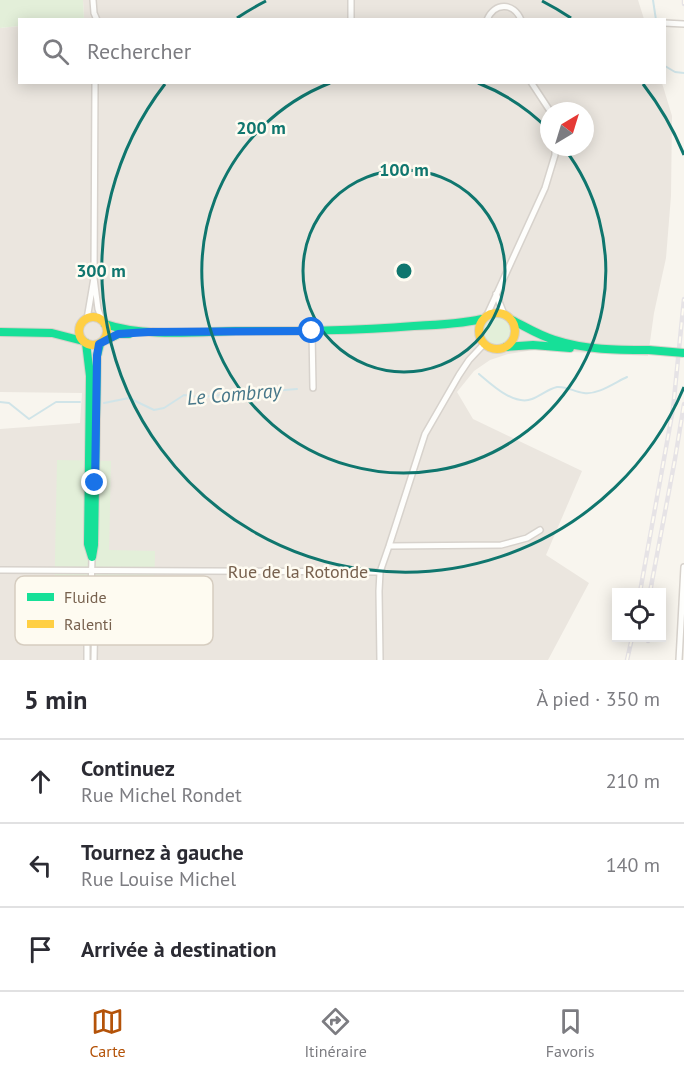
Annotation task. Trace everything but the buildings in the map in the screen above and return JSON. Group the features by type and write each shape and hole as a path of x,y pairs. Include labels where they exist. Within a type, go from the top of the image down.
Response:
{"street":[{"path":"93,0 96,18"},
{"path":"351,0 351,18"},
{"path":"496,0 499,7"},
{"path":"488,18 492,11 499,7 510,8 520,18"},
{"path":"666,23 684,24"},
{"path":"92,557 88,544 90,376 84,342 77,325 93,278 95,84"},
{"path":"532,84 544,102"},
{"path":"479,336 478,326 496,294 545,188 555,156"},
{"path":"91,576 94,545 97,356 101,342 107,333 98,309 93,278"},
{"path":"496,294 504,314"},
{"path":"0,332 69,335 95,345 118,334 394,328 469,322 493,312 504,314 554,340 565,343 610,350 684,353"},
{"path":"45,333 95,318 119,329 148,332"},
{"path":"506,347 515,334 512,320"},
{"path":"440,324 467,326 479,336 484,344 495,349 533,345 568,348 592,347"},
{"path":"312,331 313,388"},
{"path":"380,660 380,572 388,546 425,434 459,375 484,344"},
{"path":"388,546 501,545 527,538 540,530"},
{"path":"679,660 684,567"},
{"name":"Rue de la Rotonde","path":"0,570 380,572"},
{"path":"94,645 94,660"}],"shaded area":[{"path":"83,0 638,0 644,18 84,18"},
{"path":"18,26 18,84 662,84 672,116 671,196 666,258 654,313 648,356 534,350 508,354 490,360 474,371 457,392 473,419 582,471 546,555 589,583 548,660 0,660 0,429 80,423 82,393 0,392 0,28"}],"green space":[{"path":"0,0 83,0 84,18 18,18 18,26 0,28"},
{"path":"496,317 506,321 510,331 506,341 496,345 486,341 482,331 486,321"},
{"path":"57,460 111,461 109,550 155,551 155,576 55,576"}],"waterway":[{"path":"653,0 656,18"},
{"path":"666,67 675,72 684,73"},
{"name":"Le Combray","path":"479,374 490,384 518,400 532,399 557,387 584,393 595,392 627,377"},
{"name":"Le Combray","path":"104,403 129,398 154,410 164,408 184,395 199,397 297,389"},
{"name":"Le Combray","path":"0,402 9,403 29,419 56,402 80,402"}],"railway":[{"path":"641,588 673,409 684,299"},
{"path":"651,588 684,404"},
{"path":"627,660 631,642"}],"traffic: fast":[{"path":"105,324 135,331 187,333 370,329 448,324 482,319"},
{"path":"512,320 544,336 578,346 649,350"},
{"path":"0,332 52,333 83,341"},
{"path":"104,341 119,334 129,334"},
{"path":"86,343 90,376 88,544 92,557 97,356 100,344"},
{"path":"506,347 533,345 570,348"},
{"path":"649,350 684,353"}],"traffic: slow":[{"path":"497,313 510,318 515,331 510,344 497,349 484,344 479,331 484,318 497,313"},
{"path":"93,317 103,321 107,331 103,341 93,345 83,341 79,331 83,321 93,317"}],"route":[{"path":"95,483 99,344 118,334 148,332 312,331"}]}
